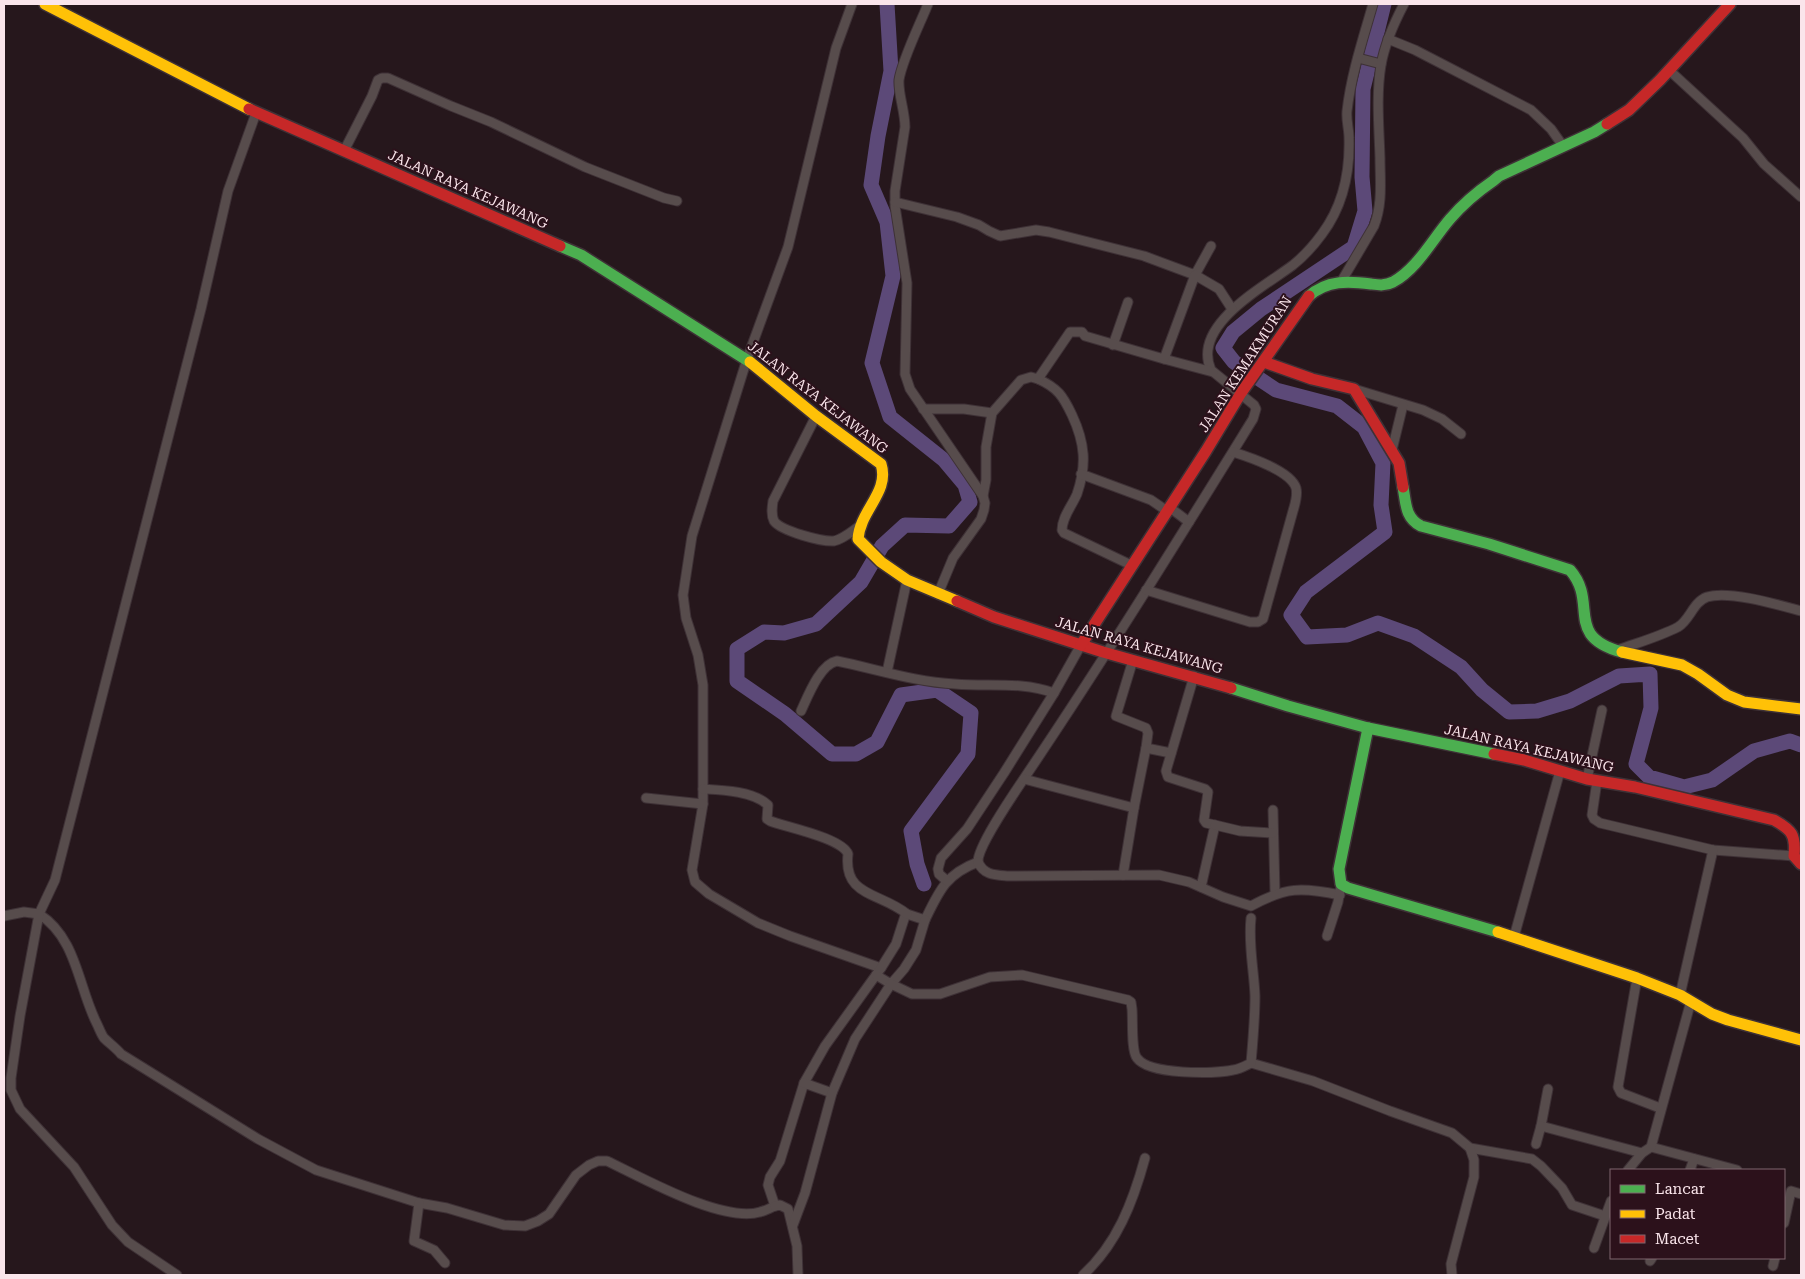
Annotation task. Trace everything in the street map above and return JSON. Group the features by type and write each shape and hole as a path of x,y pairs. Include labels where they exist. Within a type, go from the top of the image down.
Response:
{"street":[{"name":"JALAN RAYA KEJAWANG","path":"45,4 256,113 581,255 747,359 816,416 881,464 884,470 882,485 858,527 858,539 881,562 907,580 994,617 1288,706 1368,728 1524,760 1592,780 1635,786 1774,820 1783,824 1794,834 1798,860"},
{"path":"852,4 836,48 788,247 747,359 692,536 683,595 686,618 698,655 703,684 703,788 692,870 695,882 709,894 758,923 884,978 912,994 940,994 990,977 1022,976 1129,1000 1132,1009 1136,1058 1147,1066 1188,1073 1214,1073 1235,1070 1251,1063 1313,1081 1452,1133 1470,1148 1532,1159 1562,1188 1572,1205 1604,1216"},
{"path":"928,4 904,62 899,81 905,121 895,202 907,283 905,374 910,389 984,496"},
{"path":"1373,4 1361,58 1350,89 1347,114 1349,163 1344,190 1335,214 1322,235 1295,263 1232,309 1211,338 1208,363 1213,372 1254,405 1255,413 1253,419 1187,521 1146,590 1006,805 980,851 978,862 984,871 989,874 1007,876 1123,875 1172,877 1251,906 1275,893 1291,890 1322,892 1348,888 1514,937 1637,978 1680,995 1712,1014 1801,1040"},
{"path":"1341,282 1374,226 1380,208 1378,63 1392,26 1404,4"},
{"name":"JALAN KEMAKMURAN","path":"1082,645 1241,393 1309,295 1316,289 1332,282 1386,285 1394,281 1415,263 1451,218 1488,184 1500,176 1599,130 1621,115 1669,70 1730,4"},
{"path":"1388,39 1444,65 1531,110 1551,129 1563,146"},
{"path":"1361,58 1378,63"},
{"path":"1669,70 1743,138 1764,164 1801,197"},
{"path":"344,151 376,84 382,78 388,78 491,122 585,167 664,198 677,201"},
{"path":"178,1275 128,1242 112,1225 74,1167 20,1109 11,1090 10,1078 39,914 55,880 198,318 228,191 256,113"},
{"path":"895,202 957,217 979,225 996,235 1036,230 1144,256 1207,281 1219,289 1232,309"},
{"path":"1164,359 1195,275 1211,246"},
{"path":"1113,345 1128,302"},
{"path":"1038,379 1070,332 1082,332 1085,336 1113,345 1213,372"},
{"path":"1261,366 1423,410 1442,420 1461,434"},
{"path":"938,594 953,558 981,520 985,503 986,447 992,413 1021,380 1031,377 1052,386 1062,395 1078,426 1082,440 1084,450 1077,494 1063,522 1062,530 1064,533 1131,565"},
{"path":"1354,390 1399,463 1406,509 1413,522 1421,526 1557,564 1570,570 1576,575 1582,585 1584,618 1592,638 1618,650 1684,666 1731,697 1744,702 1801,709"},
{"path":"1392,450 1403,405"},
{"path":"923,409 964,409 992,413"},
{"path":"816,416 774,501 772,510 774,520 779,525 790,530 823,540 835,541 858,527"},
{"path":"1146,590 1250,622 1258,622 1263,619 1293,511 1296,489 1293,483 1272,468 1233,452"},
{"path":"1081,474 1152,500 1187,521"},
{"path":"887,672 907,580"},
{"path":"1618,650 1680,626 1697,604 1710,596 1732,596 1801,610"},
{"path":"946,882 939,874 938,869 942,858 966,829 1014,758 1082,645"},
{"path":"1123,875 1148,733 1146,728 1116,716 1132,660"},
{"path":"801,711 824,669 831,662 837,661 934,682 1025,686 1040,688 1054,694"},
{"path":"1194,676 1166,769 1167,776 1207,790 1208,798 1204,820 1206,823 1240,831 1273,833"},
{"path":"1602,710 1592,780 1592,815 1597,822 1713,850 1798,860"},
{"path":"1327,936 1340,890 1339,869 1368,728"},
{"path":"1146,748 1171,753"},
{"path":"1514,937 1560,772"},
{"path":"1024,779 1134,808"},
{"path":"703,788 736,792 764,802 768,805 768,820 814,834 844,848 848,854 848,874 855,885 907,914 925,920"},
{"path":"646,798 700,804"},
{"path":"1273,810 1275,893"},
{"path":"1201,887 1215,825"},
{"path":"1680,995 1713,850"},
{"path":"798,1275 797,1246 788,1209 774,1202 768,1185 770,1177 780,1160 807,1084 825,1046 884,978 911,960 925,920 946,882 957,872 978,862"},
{"path":"4,916 24,912 39,914 60,932 72,958 92,1015 104,1037 121,1054 289,1157 316,1170 419,1203 447,1208 504,1225 524,1226 538,1221 549,1214 576,1175 598,1161 607,1161 689,1200 718,1211 745,1214 760,1213 774,1202"},
{"path":"793,1225 805,1193 828,1092 856,1039 884,978 907,914"},
{"path":"1251,918 1249,936 1255,997 1255,1019 1251,1063"},
{"path":"1637,978 1618,1087 1621,1093 1660,1108"},
{"path":"1629,1169 1642,1153 1651,1147 1660,1108 1692,1001"},
{"path":"807,1084 828,1092"},
{"path":"1536,1144 1548,1089"},
{"path":"1541,1126 1642,1153"},
{"path":"1651,1147 1733,1169"},
{"path":"1452,1275 1451,1264 1474,1177 1474,1160 1470,1148"},
{"path":"1083,1275 1092,1267 1114,1238 1136,1192 1145,1158"},
{"path":"1690,1169 1694,1159"},
{"path":"1785,1212 1787,1189 1801,1194"},
{"path":"419,1203 414,1241 434,1250 445,1263"},
{"path":"1594,1248 1610,1203"}],"waterway":[{"path":"887,4 891,71 878,136 871,185 887,222 893,276 872,363 890,417 944,460 965,485 970,502 949,526 905,525 882,546 861,582 816,624 784,633 764,632 737,649 737,681 785,714 832,754 856,754 877,742 901,695 937,690 971,713 968,754 911,831 917,864 924,884"},
{"path":"1384,4 1363,89 1362,177 1365,211 1354,247 1261,309 1233,332 1223,348 1234,362 1276,390 1337,406 1364,427 1383,463 1381,505 1385,532 1306,592 1291,615 1307,637 1347,635 1378,623 1414,636 1461,667 1482,690 1509,712 1537,711 1570,701 1619,676 1650,674 1651,708 1636,764 1649,777 1684,787 1712,780 1754,751 1790,741 1801,745"}],"traffic: fast":[{"path":"1309,296 1330,284 1354,282 1382,285 1393,282 1410,270 1450,219 1476,194 1499,176 1594,132 1607,124"},
{"path":"560,246 581,255 750,362"},
{"path":"1403,487 1409,514 1421,526 1489,544 1570,570 1578,582 1582,594 1587,628 1593,637 1604,645 1622,652"},
{"path":"1231,688 1368,728 1494,754"},
{"path":"1368,728 1339,869 1341,884 1348,888 1498,932"}],"traffic: slow":[{"path":"45,4 249,109"},
{"path":"750,362 816,416 881,464 883,474 881,483 864,519 858,539 881,562 907,580 957,601"},
{"path":"1622,652 1682,665 1727,695 1744,702 1801,709"},
{"path":"1498,932 1637,978 1680,995 1712,1014 1728,1020 1801,1040"}],"traffic: jam":[{"path":"1607,124 1629,110 1660,80 1730,4"},
{"path":"249,109 560,246"},
{"path":"1081,645 1206,451 1241,393 1309,296"},
{"path":"1264,362 1312,379 1354,389 1399,463 1403,487"},
{"path":"957,601 994,617 1103,652 1231,688"},
{"path":"1494,754 1524,760 1587,779 1635,787 1774,820 1789,830 1794,843 1794,856 1801,864"}]}
